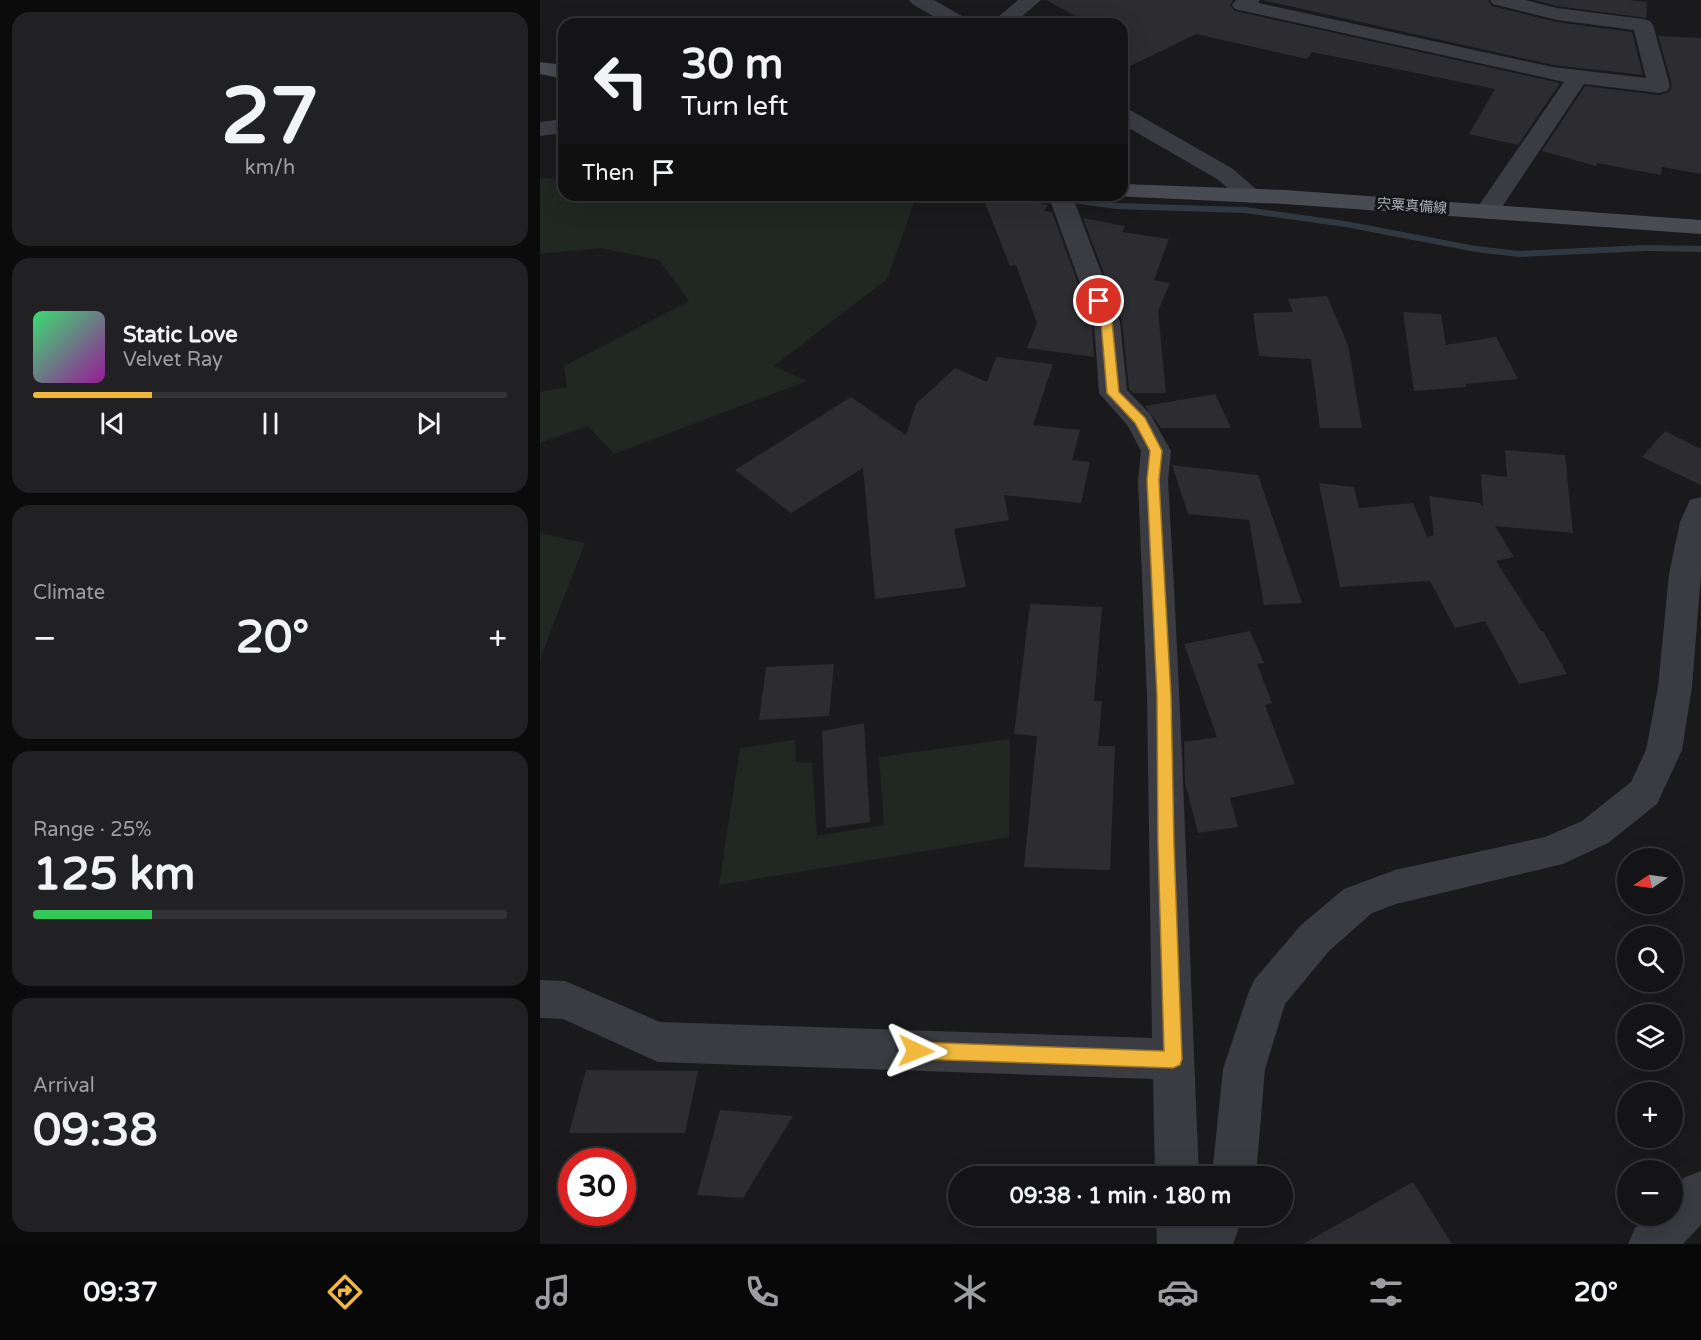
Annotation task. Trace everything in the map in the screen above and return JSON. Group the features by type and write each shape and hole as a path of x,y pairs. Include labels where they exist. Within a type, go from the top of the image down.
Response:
{"main road":[{"path":"540,68 558,71"},
{"name":"宍粟真備線","path":"1128,191 1252,196 1701,227"}],"street":[{"path":"919,0 951,18"},
{"path":"1008,18 1032,0"},
{"path":"1250,0 1242,4 1578,78 1659,86 1643,25 1557,14 1500,0"},
{"path":"1487,211 1578,78"},
{"path":"1128,118 1225,174 1252,196"},
{"path":"540,129 558,127"},
{"path":"1065,201 1107,322 1113,393 1140,421 1156,451 1153,480 1164,696 1166,845 1177,1166"},
{"path":"1235,1166 1244,1069 1268,994 1315,938 1358,901 1395,887 1550,852 1595,832 1644,793 1664,750 1675,687 1685,574 1695,522 1701,508"},
{"path":"540,999 565,1000 658,1042 1173,1059"},
{"path":"1651,1244 1701,1193"},
{"path":"1179,1226 1180,1244"},
{"path":"1203,1244 1218,1226"}],"shaded area":[{"path":"540,178 558,179 558,201 914,202 887,279 774,366 807,381 614,454 588,426 540,443 540,392 567,387 564,366 689,301 659,260 601,248 540,254"},
{"path":"540,533 585,543 540,659"},
{"path":"1010,739 1009,837 719,885 740,748 795,740 796,762 812,763 817,836 884,825 879,757"}],"building":[{"path":"1046,0 1233,0 1230,5 1235,11 1560,83 1518,145 1469,134 1495,89 1312,52 1307,59 1196,34 1128,67 1128,18 1080,18"},
{"path":"1262,0 1488,0 1492,6 1556,22 1632,32 1643,75 1553,65"},
{"path":"1534,0 1647,2 1646,18 1557,6"},
{"path":"1658,36 1701,38 1701,174 1662,167 1661,175 1597,163 1596,166 1542,151 1585,86 1659,95 1669,92 1672,85"},
{"path":"984,201 1032,201 1048,205 1044,211 1052,212 1092,322 1094,357 1027,348 1037,323 1016,265 1010,266"},
{"path":"1083,218 1125,226 1122,232 1169,239 1154,280 1170,283 1158,311 1166,393 1133,393 1129,389 1122,321"},
{"path":"1327,296 1348,345 1362,428 1320,428 1311,359 1259,356 1253,313 1293,312 1288,299"},
{"path":"1403,312 1441,314 1446,345 1496,337 1518,379 1466,384 1466,387 1414,391"},
{"path":"996,357 1053,364 1033,425 1080,430 1072,460 1090,462 1081,503 1004,495 1009,520 954,529 966,587 875,599 863,468 791,513 735,470 851,397 906,435 916,404 955,368 987,382"},
{"path":"1215,394 1231,428 1161,428 1145,406"},
{"path":"1665,431 1701,449 1701,485 1642,457"},
{"path":"1505,450 1565,455 1573,533 1495,526 1514,557 1496,561 1543,631 1567,674 1519,684 1485,621 1455,628 1430,581 1340,587 1319,483 1354,487 1359,508 1413,503 1427,537 1434,535 1429,496 1480,503 1483,507 1481,474 1507,477"},
{"path":"1172,465 1258,475 1302,603 1264,605 1249,520 1188,514"},
{"path":"1030,604 1102,607 1094,701 1102,701 1098,746 1115,746 1110,870 1024,867 1037,736 1014,734"},
{"path":"1250,631 1264,663 1257,664 1272,703 1265,705 1295,784 1230,798 1238,827 1198,833 1185,783 1184,742 1217,737 1184,644"},
{"path":"834,664 829,716 759,720 766,667"},
{"path":"864,723 870,822 826,828 822,731"},
{"path":"586,1070 698,1071 685,1133 569,1133"},
{"path":"720,1110 793,1116 743,1198 697,1195"},
{"path":"1413,1182 1452,1244 1303,1244"}],"waterway":[{"path":"1080,201 1116,206 1245,210 1345,224 1476,249 1519,254 1646,248 1701,249"}],"route":[{"path":"916,1051 1173,1059 1164,696 1153,480 1156,451 1140,421 1113,393 1107,322 1099,301"}]}
